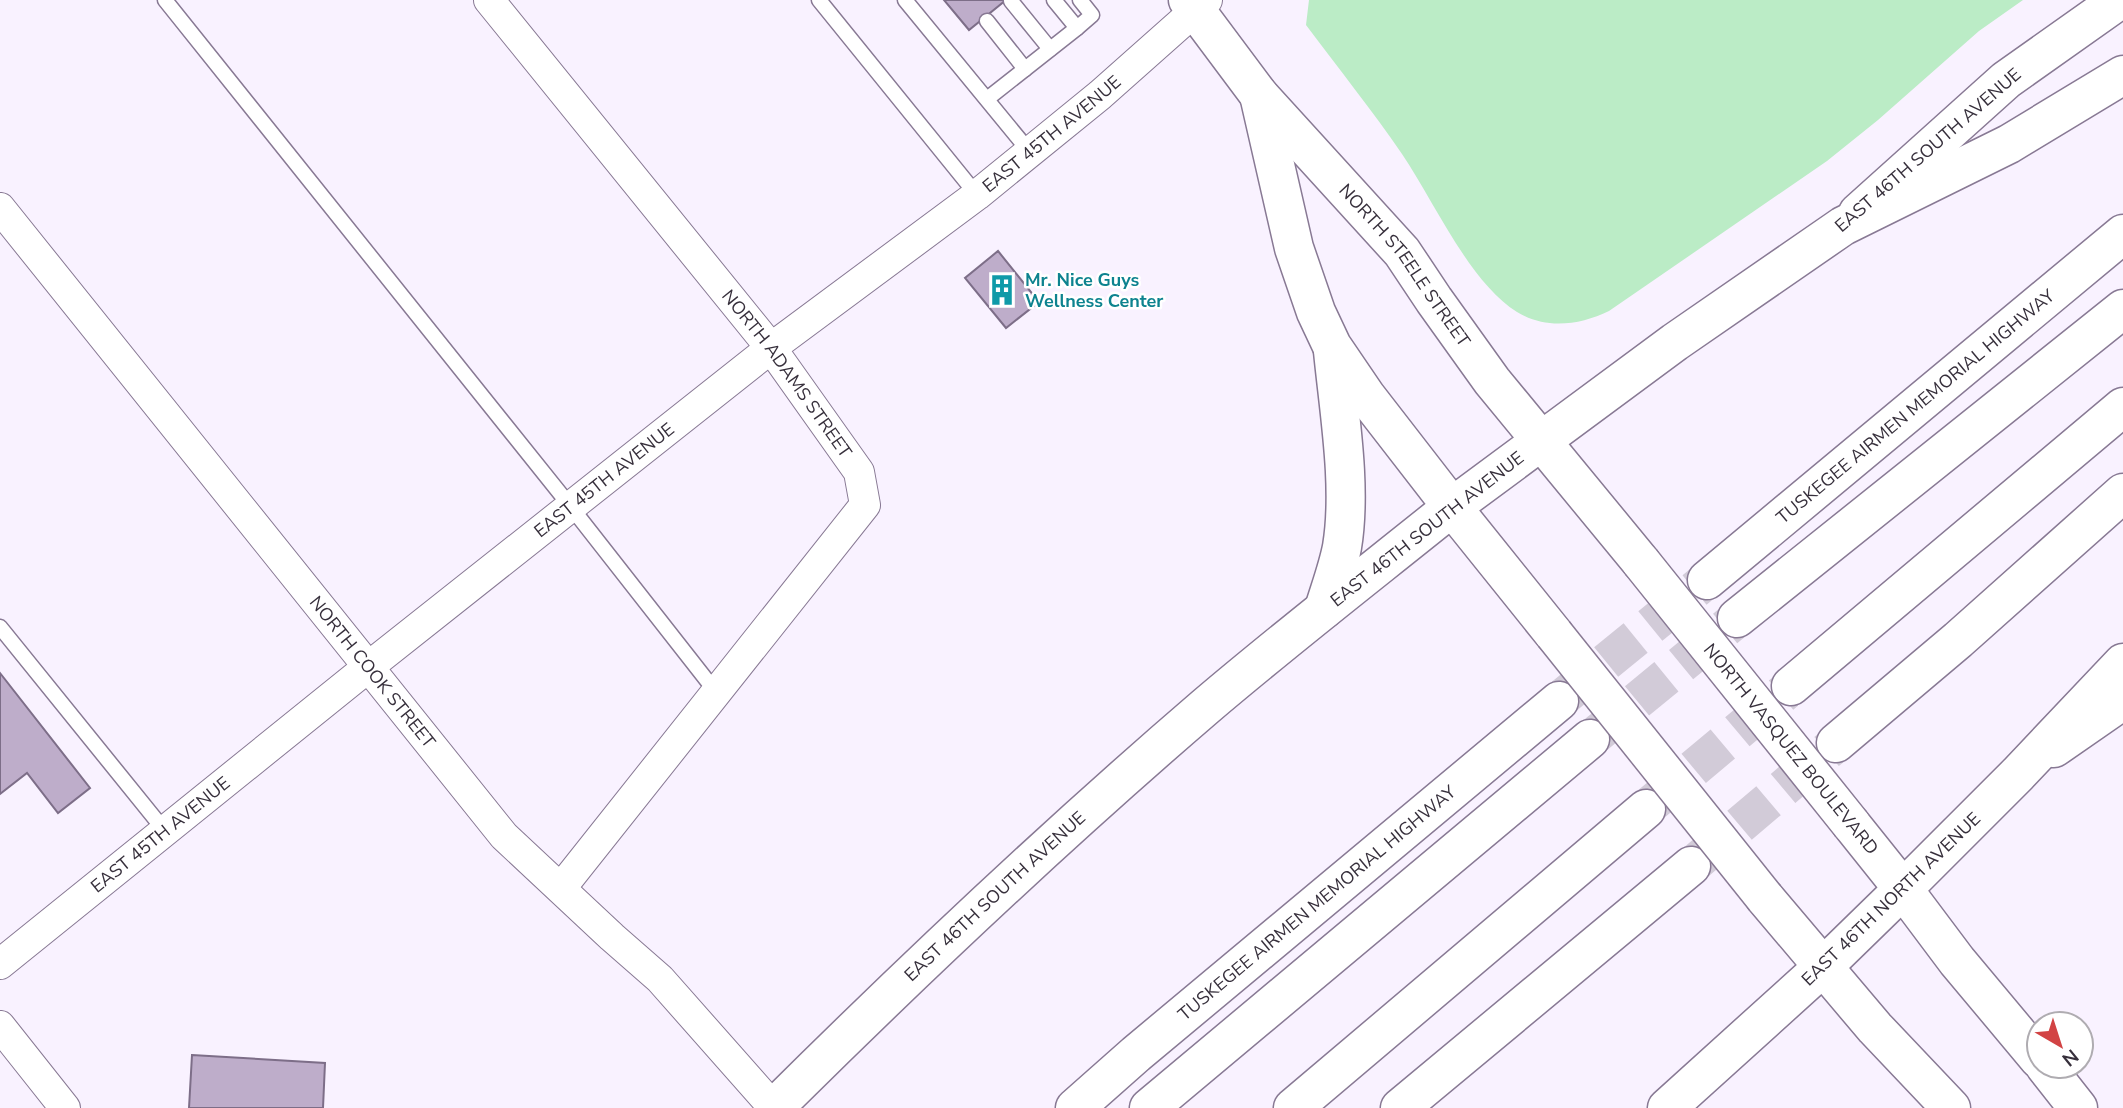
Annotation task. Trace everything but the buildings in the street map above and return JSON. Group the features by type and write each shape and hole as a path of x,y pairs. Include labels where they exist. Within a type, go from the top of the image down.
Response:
{"main road":[{"name":"EAST 46TH SOUTH AVENUE","path":"774,1108 927,958 1026,866 1196,715 1324,609 1452,507 1675,342 1843,226 2006,80 2119,0"},
{"name":"NORTH STEELE STREET","path":"1197,4 1259,95 1402,251 1492,381 1543,440"},
{"path":"1843,226 2009,144 2123,75"},
{"name":"NORTH STEELE STREET","path":"1259,95 1294,248 1316,312 1332,346 1402,444 1452,507"},
{"name":"TUSKEGEE AIRMEN MEMORIAL HIGHWAY","path":"1707,580 2123,234"},
{"path":"1737,618 2123,309"},
{"path":"1324,609 1342,546 1345,507 1332,346"},
{"path":"1791,686 2123,407"},
{"name":"NORTH VASQUEZ BOULEVARD","path":"1543,440 1903,889 1957,961 2025,1042"},
{"path":"1836,743 1958,640 2123,493"},
{"path":"1452,507 1765,898 1875,1028 1951,1108"},
{"path":"2018,774 2123,663"},
{"name":"EAST 46TH NORTH AVENUE","path":"1667,1108 1824,966 2018,774 2123,700"},
{"name":"TUSKEGEE AIRMEN MEMORIAL HIGHWAY","path":"1075,1108 1559,701"},
{"path":"1149,1108 1590,739"},
{"path":"1293,1108 1646,809"},
{"path":"1400,1108 1691,866"},
{"path":"2056,1080 2078,1108"}],"street":[{"name":"NORTH ADAMS STREET","path":"489,0 771,348 859,472 864,505 561,888"},
{"name":"EAST 45TH AVENUE","path":"0,964 367,668 771,348 976,195 1100,95 1197,4"},
{"name":"NORTH COOK STREET","path":"0,208 504,836 669,988 774,1108"},
{"path":"0,1026 65,1108"}],"lane":[{"path":"164,0 716,692"},
{"path":"820,0 976,195"},
{"path":"905,0 1029,152"},
{"path":"1054,0 1077,28"},
{"path":"987,99 1092,15 1080,0"},
{"path":"1011,1 1050,50"},
{"path":"986,21 1025,69"},
{"path":"0,627 165,831"}],"green space":[{"path":"1309,0 2023,0 1979,31 1827,161 1609,311 1586,320 1563,324 1528,318 1500,299 1483,281 1453,239 1402,154 1306,25"}],"tunnel":[{"path":"1562,698 1703,583"},
{"path":"1593,737 1733,622"},
{"path":"1650,805 1786,691"},
{"path":"1696,862 1832,747"}],"place":[{"name":"Mr. Nice Guys Wellness Center","path":"1002,290"}]}
